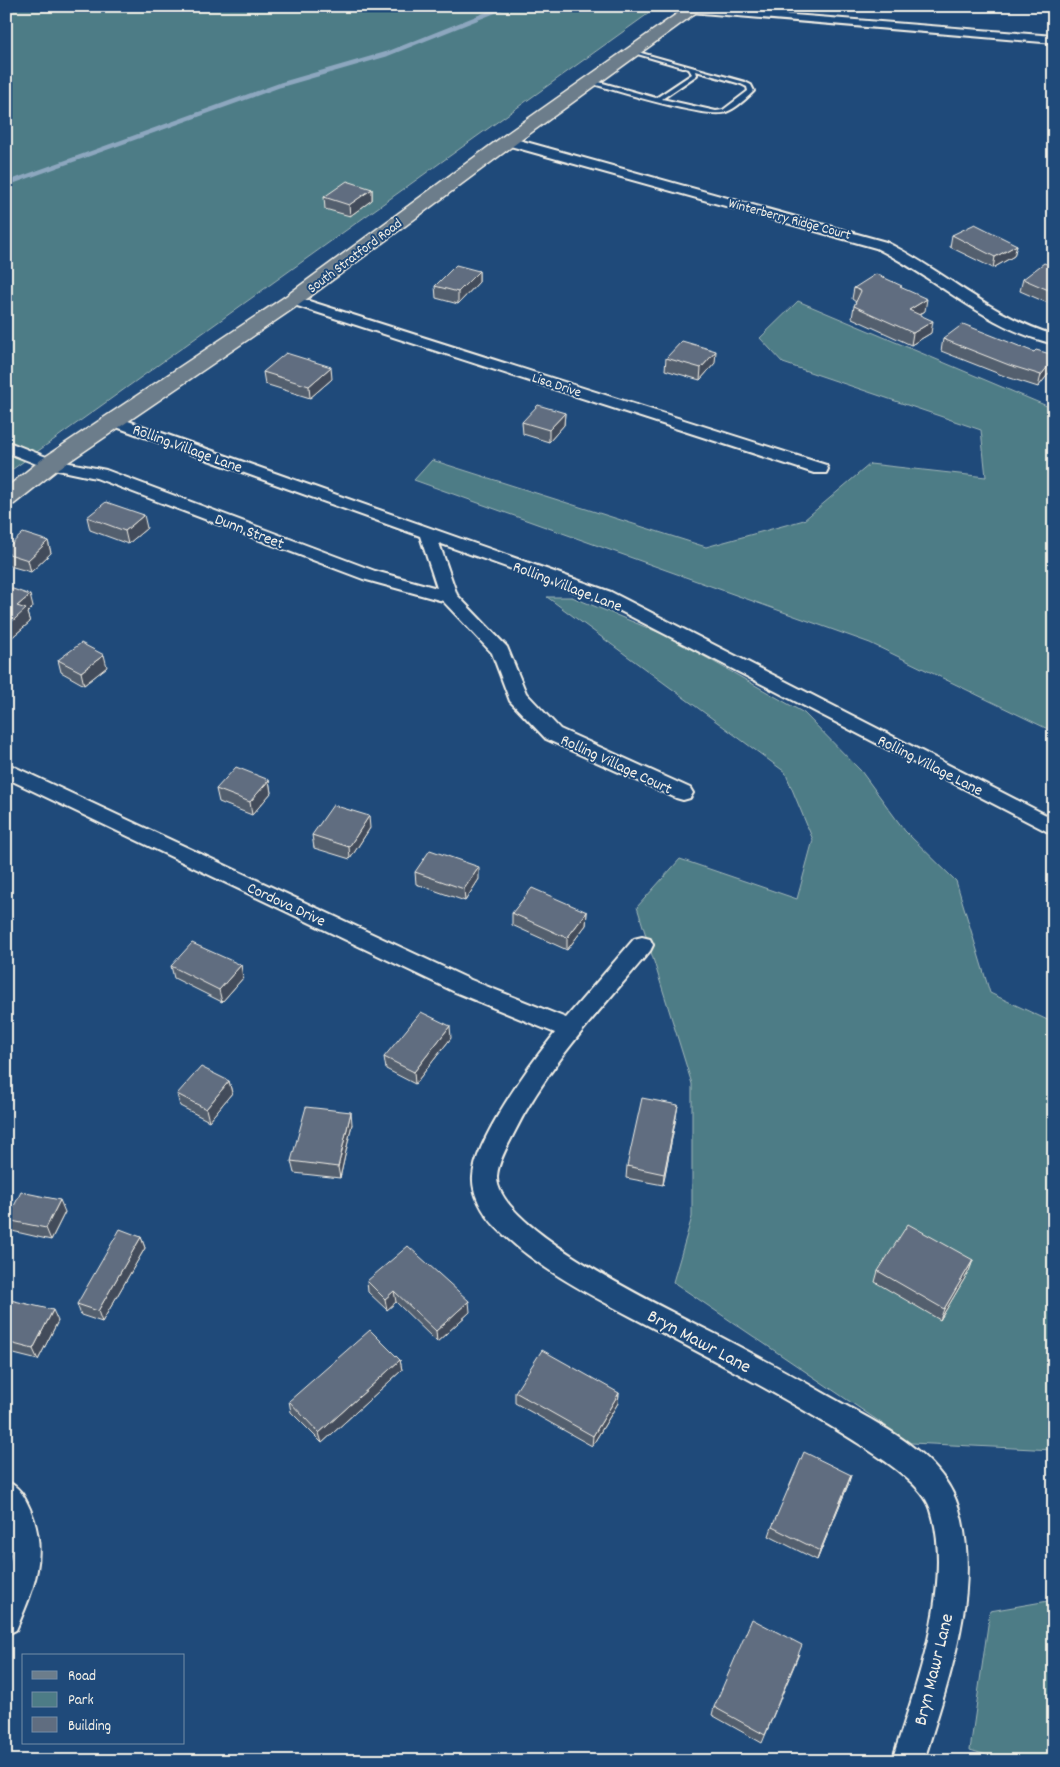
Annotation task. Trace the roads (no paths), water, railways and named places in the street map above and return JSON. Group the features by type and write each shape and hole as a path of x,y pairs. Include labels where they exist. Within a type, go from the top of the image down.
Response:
{"main road":[{"name":"South Stratford Road","path":"6,499 50,464 294,300 508,141 696,8"}],"street":[{"path":"696,8 1054,40"},
{"name":"Winterberry Ridge Court","path":"508,141 881,245 926,270 995,316 1019,328 1054,340"},
{"name":"Lisa Drive","path":"294,300 820,469"},
{"name":"Rolling Village Lane","path":"114,421 605,596 1054,828"},
{"name":"Dunn Street","path":"6,446 50,464 100,474 369,575 449,597"},
{"name":"Rolling Village Court","path":"427,532 449,597 500,651 517,696 553,734 683,793"},
{"name":"Cordova Drive","path":"6,770 463,986 571,1030"},
{"name":"Bryn Mawr Lane","path":"642,945 571,1030 526,1091 502,1131 487,1166 485,1188 495,1208 513,1226 546,1252 606,1290 804,1395 887,1446 928,1480 938,1493 945,1506 951,1535 952,1566 947,1615 931,1684 908,1761"},
{"path":"6,1495 23,1528 27,1558 20,1590 6,1620"}],"lane":[{"path":"592,82 657,100 716,113 725,111 751,91 749,86 743,83 636,52"},
{"path":"657,100 695,74 691,68"}],"waterway":[{"path":"6,184 280,85 387,54 507,6"}]}
